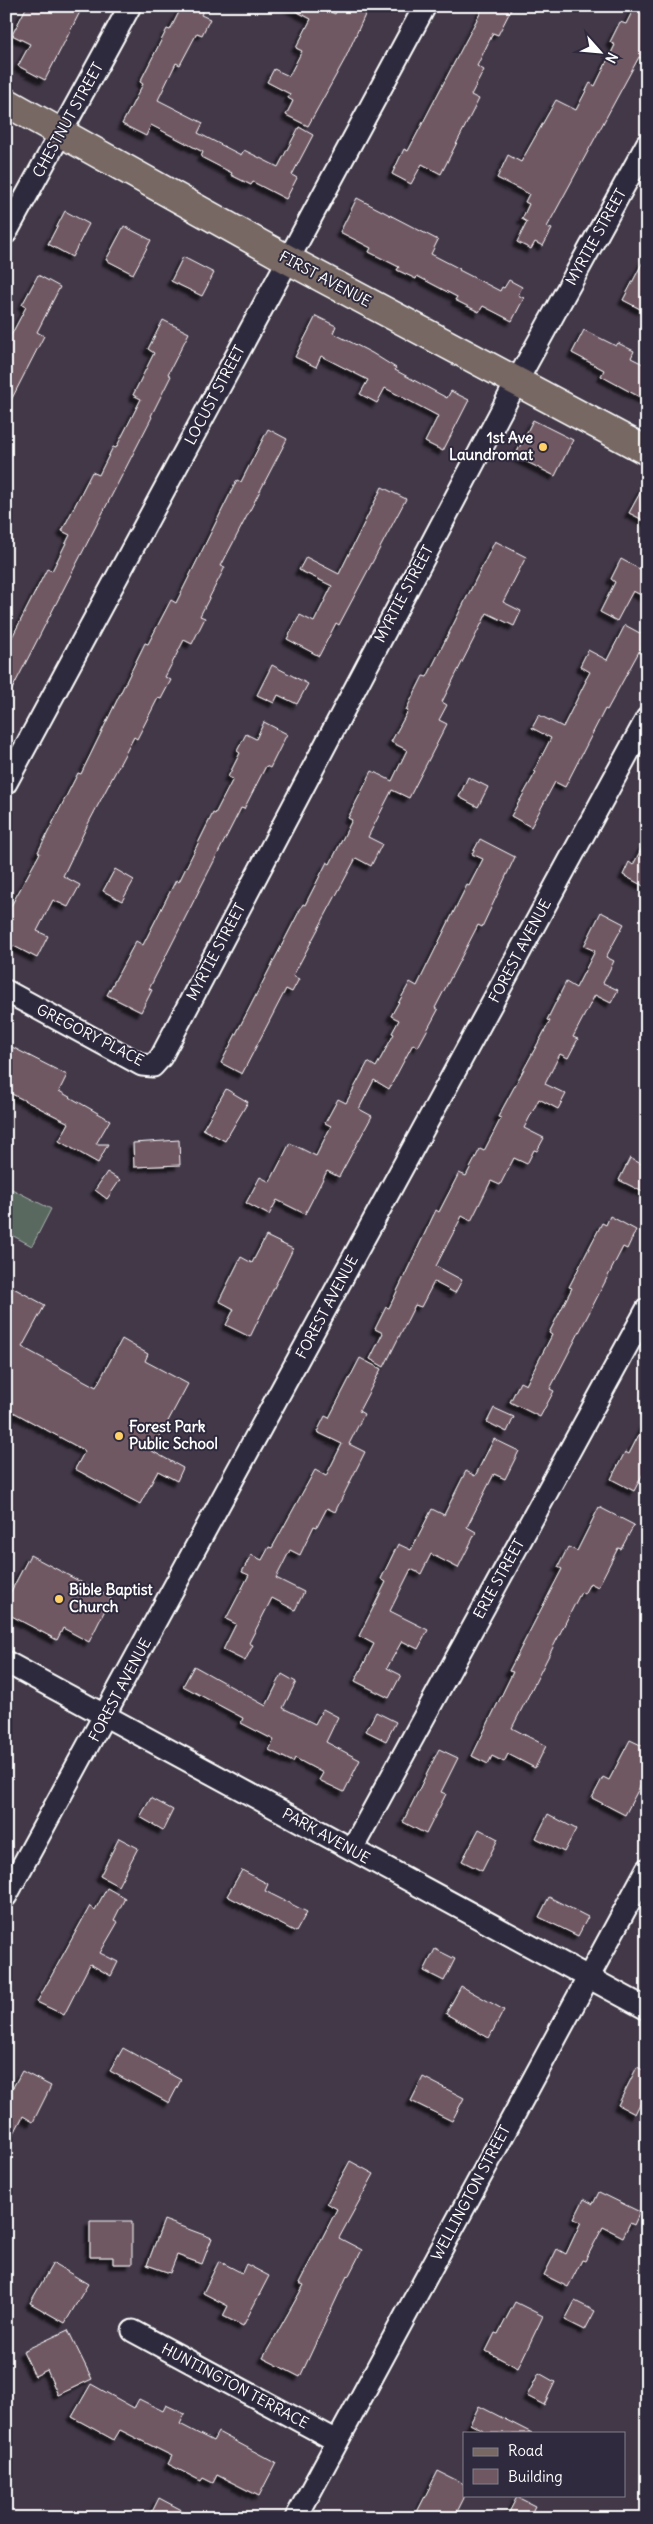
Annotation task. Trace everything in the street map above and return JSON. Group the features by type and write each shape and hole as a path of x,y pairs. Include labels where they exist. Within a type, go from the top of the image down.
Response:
{"main road":[{"name":"FIRST AVENUE","path":"6,102 288,259 647,452"}],"street":[{"name":"CHESTNUT STREET","path":"6,233 130,6"},
{"name":"LOCUST STREET","path":"6,783 425,6"},
{"name":"MYRTIE STREET","path":"166,1046 517,381 647,144"},
{"name":"FOREST AVENUE","path":"6,1896 106,1716 647,718"},
{"name":"GREGORY PLACE","path":"6,991 142,1065 153,1066 161,1057 166,1046"},
{"name":"ERIE STREET","path":"352,1849 647,1309"},
{"name":"PARK AVENUE","path":"6,1662 647,2009"},
{"name":"WELLINGTON STREET","path":"296,2518 647,1869"},
{"name":"HUNTINGTON TERRACE","path":"133,2332 337,2441"}],"green space":[{"path":"6,1186 51,1209 32,1246 6,1232"}],"building":[{"path":"27,6 42,6 53,12 55,6 83,6 45,80 18,66 30,44 12,35"},
{"path":"182,6 205,6 201,15 210,19 202,35 197,33 180,65 176,63 158,100 203,123 198,133 241,155 244,150 278,167 299,127 313,135 292,175 297,178 286,199 253,182 251,185 231,175 232,173 201,157 203,152 151,125 146,136 122,124 143,84 140,82 167,29 170,30"},
{"path":"286,6 319,6 335,14 339,6 369,6 345,59 308,126 286,115 293,101 288,98 290,94 267,82 274,69 289,76 302,51 296,48 311,19"},
{"path":"484,6 513,6 498,35 493,33 477,66 484,70 471,95 479,99 441,174 422,164 411,184 392,174 404,149 408,151"},
{"path":"635,6 647,6 647,61 639,57 547,227 552,229 543,246 535,242 531,249 517,242 527,222 522,219 529,204 525,202 529,194 497,178 508,155 521,162 556,100 576,110 590,83 595,86 615,45 610,42 620,22 626,24"},
{"path":"357,198 438,240 431,254 459,270 500,291 509,280 522,287 518,295 524,298 512,321 483,306 479,312 455,300 457,297 417,276 416,279 397,270 399,267 369,252 371,248 340,232"},
{"path":"65,211 89,224 72,257 48,244"},
{"path":"124,226 151,240 133,274 106,260"},
{"path":"647,254 647,300 642,310 623,300"},
{"path":"183,257 214,273 202,296 171,281"},
{"path":"38,275 60,287 37,332 44,336 6,410 6,345 26,307 22,305"},
{"path":"316,316 336,326 333,333 372,353 396,368 395,370 447,398 451,391 469,400 443,451 425,442 438,416 385,388 377,403 360,394 368,380 321,356 316,367 295,357"},
{"path":"163,320 189,333 168,374 171,376 152,417 6,701 6,649 47,569 52,571 70,535 62,531 92,472 99,475 113,447 116,448 141,399 133,395 154,353 148,349"},
{"path":"584,330 616,346 618,343 634,351 631,358 647,366 647,401 601,376 604,370 572,353"},
{"path":"533,420 573,440 555,476 515,456"},
{"path":"268,429 287,439 221,566 225,567 200,616 205,618 192,644 184,640 165,677 171,680 161,699 158,698 137,739 134,737 88,824 63,876 80,885 68,907 53,900 37,931 48,936 37,958 6,942 6,915 40,853 38,852 78,773 81,774 145,643 148,644 171,600 176,603 237,480 241,482"},
{"path":"647,480 647,522 629,513"},
{"path":"382,487 406,499 339,625 336,623 319,656 287,639 300,615 314,622 332,586 299,570 306,557 339,574"},
{"path":"495,541 526,557 503,602 521,611 514,626 487,613 442,702 447,705 439,720 447,724 409,798 392,790 368,837 382,844 371,866 356,858 293,976 299,979 292,992 286,989 242,1074 221,1063 303,904 305,905 327,862 330,864 352,820 348,818 372,771 392,781 407,750 391,742 408,711 406,710 423,676 427,677"},
{"path":"621,559 647,573 647,598 633,591 617,621 600,612 615,582 611,579"},
{"path":"625,625 647,637 607,710 605,709 565,787 555,782 531,827 511,816 536,772 534,771 551,738 532,728 539,715 563,727 590,672 580,666 588,650 607,660"},
{"path":"272,665 308,684 297,704 278,695 274,703 257,695"},
{"path":"264,722 287,734 270,768 266,766 244,809 241,808 149,989 152,990 141,1012 107,995 136,941 143,945 176,880 179,882 213,813 215,814 233,779 228,777 240,753 237,751 246,734 256,739"},
{"path":"468,777 488,787 478,807 459,797"},
{"path":"647,838 647,888 623,875 629,862 633,865"},
{"path":"480,839 515,857 482,927 478,925 435,1008 438,1010 418,1047 413,1044 389,1089 374,1080 359,1109 372,1116 339,1177 327,1171 305,1214 277,1200 269,1215 246,1203 260,1177 270,1182 290,1143 316,1156 331,1126 325,1123 338,1099 346,1103 368,1062 376,1067 394,1034 392,1033 399,1020 391,1016 410,982 417,986 467,885 469,886 483,859 472,854"},
{"path":"115,869 134,880 122,901 103,891"},
{"path":"601,912 624,924 606,957 614,961 603,983 618,990 611,1003 595,995 573,1037 578,1039 568,1058 560,1054 545,1084 566,1094 558,1109 539,1099 524,1128 544,1138 537,1151 534,1150 527,1164 514,1158 500,1185 491,1181 471,1221 462,1216 436,1266 462,1280 455,1293 434,1282 421,1307 415,1305 384,1367 370,1359 383,1333 375,1329 386,1307 389,1308 436,1210 439,1212 459,1173 466,1176 480,1149 484,1151 501,1118 498,1117 550,1021 547,1020 566,982 576,988 595,951 584,946"},
{"path":"6,1044 67,1075 59,1091 110,1120 96,1144 108,1144 98,1163 59,1141 69,1123 6,1091"},
{"path":"226,1089 248,1102 225,1141 203,1129"},
{"path":"179,1140 180,1165 134,1167 133,1143"},
{"path":"630,1158 647,1167 647,1194 619,1180"},
{"path":"107,1172 120,1180 107,1199 95,1190"},
{"path":"610,1216 636,1230 627,1249 623,1247 550,1389 554,1391 540,1417 510,1402 520,1382 526,1385 552,1335 549,1333 572,1288 569,1287 602,1223 606,1225"},
{"path":"266,1236 293,1249 250,1337 226,1325 234,1309 219,1301 241,1257 252,1263"},
{"path":"6,1284 45,1305 22,1347 96,1387 122,1339 148,1354 145,1361 188,1384 152,1451 183,1468 177,1481 158,1471 140,1504 75,1469 85,1451 6,1408"},
{"path":"360,1358 381,1369 359,1411 364,1414 349,1444 365,1452 335,1512 327,1508 317,1527 314,1526 300,1555 290,1550 276,1578 304,1592 295,1610 272,1598 249,1643 253,1645 245,1661 223,1650 236,1624 226,1619 249,1575 242,1572 251,1555 262,1560 269,1547 272,1548 315,1470 326,1476 342,1444 317,1432 325,1416 329,1418"},
{"path":"494,1408 514,1417 507,1432 487,1422"},
{"path":"647,1419 647,1466 634,1491 611,1479 625,1452 629,1454"},
{"path":"494,1439 519,1451 505,1479 494,1474 467,1527 476,1532 458,1568 431,1554 421,1574 411,1569 390,1611 428,1630 418,1649 402,1641 387,1668 401,1675 389,1698 355,1681 374,1644 359,1636 386,1582 381,1579 398,1544 411,1550 432,1509 444,1515 466,1471 475,1476"},
{"path":"599,1507 634,1525 621,1549 618,1548 598,1587 590,1583 584,1594 581,1592 512,1728 546,1746 535,1768 508,1754 504,1762 492,1756 488,1764 472,1756 513,1672 509,1671 562,1569 558,1567 568,1547 577,1551"},
{"name":"Bible Baptist Church","path":"30,1555 111,1598 89,1642 63,1628 57,1640 6,1613 6,1601"},
{"path":"194,1666 266,1706 282,1674 296,1682 283,1708 315,1724 323,1709 338,1717 326,1742 360,1760 344,1792 319,1780 323,1773 295,1758 293,1762 269,1750 274,1740 241,1723 243,1718 183,1686"},
{"path":"376,1712 396,1722 386,1741 366,1731"},
{"path":"630,1740 647,1748 647,1773 625,1815 592,1798 603,1777 609,1780"},
{"path":"439,1749 458,1758 441,1792 446,1794 426,1834 403,1822"},
{"path":"151,1798 173,1810 163,1830 140,1817"},
{"path":"548,1814 576,1829 564,1852 536,1838"},
{"path":"479,1829 498,1839 482,1871 462,1861"},
{"path":"119,1838 138,1848 118,1886 100,1876"},
{"path":"242,1870 268,1884 265,1891 307,1912 296,1932 227,1896"},
{"path":"107,1888 125,1898 114,1920 118,1922 100,1953 118,1962 111,1976 90,1964 64,2015 37,2002 90,1906 95,1910"},
{"path":"549,1897 588,1917 578,1936 539,1917"},
{"path":"435,1949 455,1959 444,1981 424,1971"},
{"path":"461,1986 504,2010 489,2038 446,2014"},
{"path":"123,2048 181,2080 169,2103 110,2071"},
{"path":"637,2067 647,2072 647,2108 640,2104 635,2114 618,2105"},
{"path":"22,2071 51,2086 33,2122 23,2116 6,2149 6,2100"},
{"path":"423,2077 464,2098 452,2121 411,2101"},
{"path":"350,2161 374,2174 339,2238 362,2250 347,2276 300,2377 263,2358 304,2285 299,2283 337,2209 327,2203"},
{"path":"599,2192 640,2212 634,2225 630,2223 623,2237 603,2227 585,2261 582,2260 568,2287 544,2275 557,2249 566,2254 581,2222 574,2219 584,2199 593,2204"},
{"path":"164,2220 212,2238 202,2264 177,2255 170,2273 147,2265"},
{"path":"90,2221 132,2221 132,2264 113,2264 113,2257 90,2257"},
{"path":"219,2261 242,2273 246,2264 269,2276 243,2326 223,2316 228,2306 203,2293"},
{"path":"53,2263 88,2284 65,2323 30,2303"},
{"path":"575,2301 595,2311 585,2330 565,2320"},
{"path":"515,2302 543,2316 518,2368 486,2351 495,2333 498,2334"},
{"path":"68,2330 92,2379 58,2395 47,2370 35,2376 23,2351"},
{"path":"539,2373 555,2382 544,2405 527,2396"},
{"path":"91,2384 134,2408 139,2399 163,2411 166,2405 185,2414 180,2424 213,2441 218,2432 276,2463 259,2496 217,2475 213,2483 203,2478 201,2481 168,2464 172,2456 120,2430 114,2440 72,2417"},
{"path":"479,2406 530,2432 485,2432 470,2424"},
{"path":"438,2471 463,2484 464,2498 454,2518 414,2518"},
{"path":"517,2497 535,2506 529,2518 506,2518"},
{"path":"159,2498 197,2518 163,2518 152,2512"}],"place":[{"name":"1st Ave Laundromat","path":"543,447"},
{"name":"Forest Park Public School","path":"119,1436"},
{"name":"Bible Baptist Church","path":"59,1599"}]}
